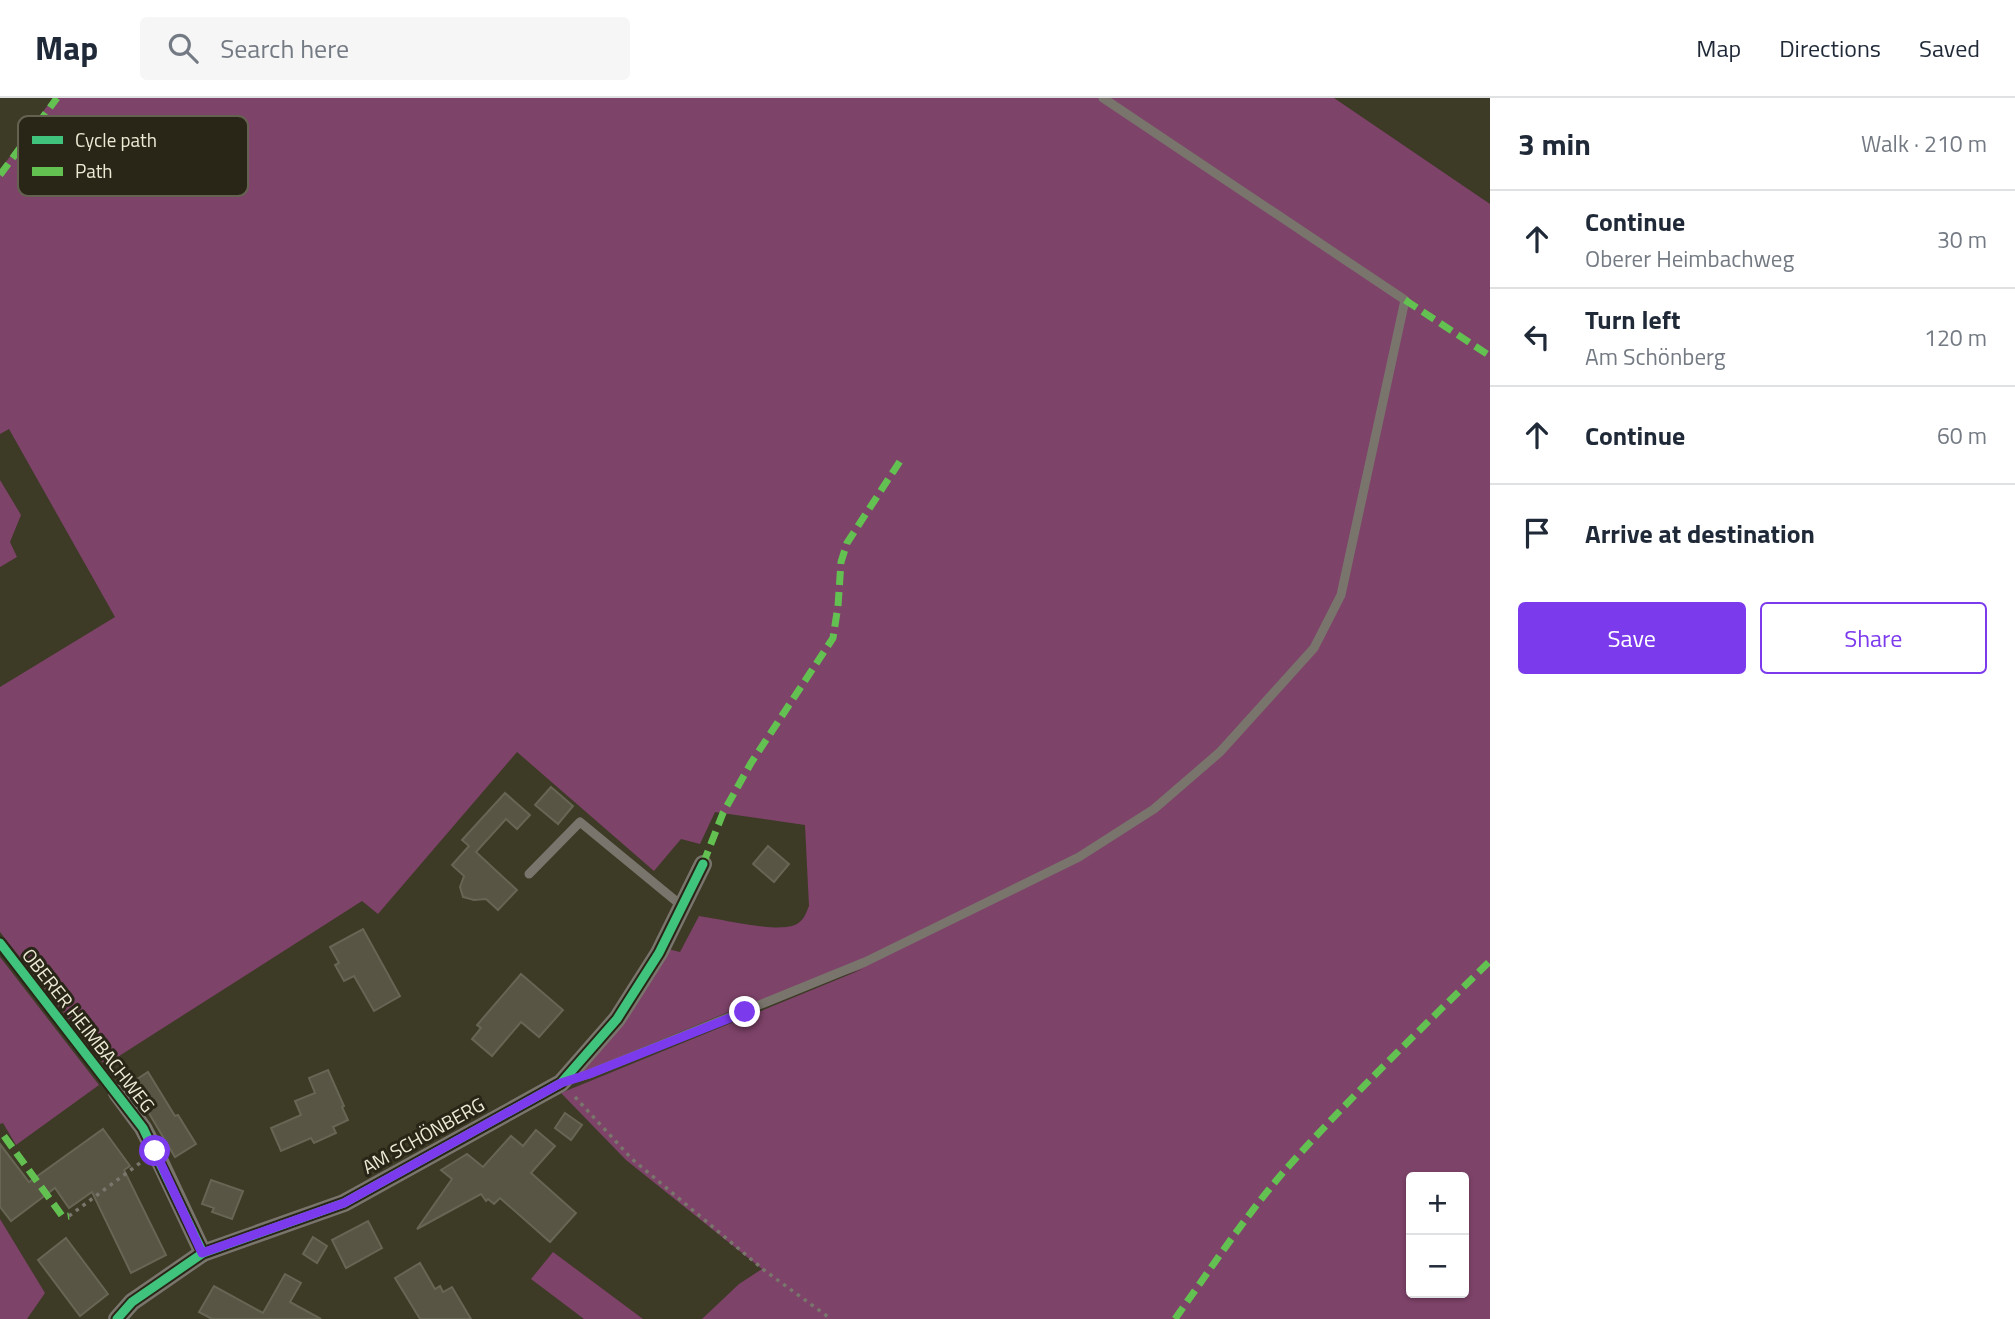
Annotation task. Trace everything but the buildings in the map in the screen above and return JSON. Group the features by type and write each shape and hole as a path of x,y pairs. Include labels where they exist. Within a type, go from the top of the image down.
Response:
{"street":[{"name":"AM SCHÖNBERG","path":"117,1319 132,1302 202,1253 344,1203 561,1083 617,1019 659,953 704,864"},
{"name":"OBERER HEIMBACHWEG","path":"117,1093 143,1128 202,1253"}],"lane":[{"path":"561,1083 865,962 1079,857 1154,809 1220,752 1314,648 1329,621 1341,595 1405,300 1103,98"},
{"path":"529,874 580,822 681,906"},
{"name":"OBERER HEIMBACHWEG","path":"0,943 117,1093"}],"path":[{"path":"561,1083 632,1159 764,1270 831,1319"},
{"path":"69,1216 155,1151"}],"shaded area":[{"path":"53,98 1334,98 1490,204 1490,1319 702,1319 739,1284 762,1269 626,1160 561,1093 863,969 738,1008 583,1072 579,1068 668,949 680,952 699,916 778,927 789,927 801,920 809,906 805,825 715,812 700,844 681,839 654,871 517,752 378,914 362,901 105,1065 0,932 0,687 115,617 9,429 0,434 0,170 18,146 18,196 248,196 248,116 40,116"},
{"path":"0,480 21,515 10,542 17,557 0,567"},
{"path":"0,957 99,1085 16,1145 3,1123 0,1124"},
{"path":"0,1219 45,1293 27,1319 0,1319"},
{"path":"553,1252 643,1319 584,1319 531,1279"}],"marked path":[{"path":"44,116 57,98"},
{"path":"0,175 18,151"},
{"path":"1405,300 1490,356"},
{"path":"703,864 723,813 751,763 833,638 841,562 847,543 902,458"},
{"path":"1175,1319 1243,1223 1287,1168 1361,1089 1490,961"},
{"path":"4,1136 63,1217 69,1216"}],"cycle path":[{"path":"117,1319 132,1302 203,1253 344,1203 561,1083 617,1019 659,953 703,864"},
{"path":"0,943 143,1128 203,1253"}],"route":[{"path":"155,1151 202,1253 344,1203 561,1083 745,1012"}]}
